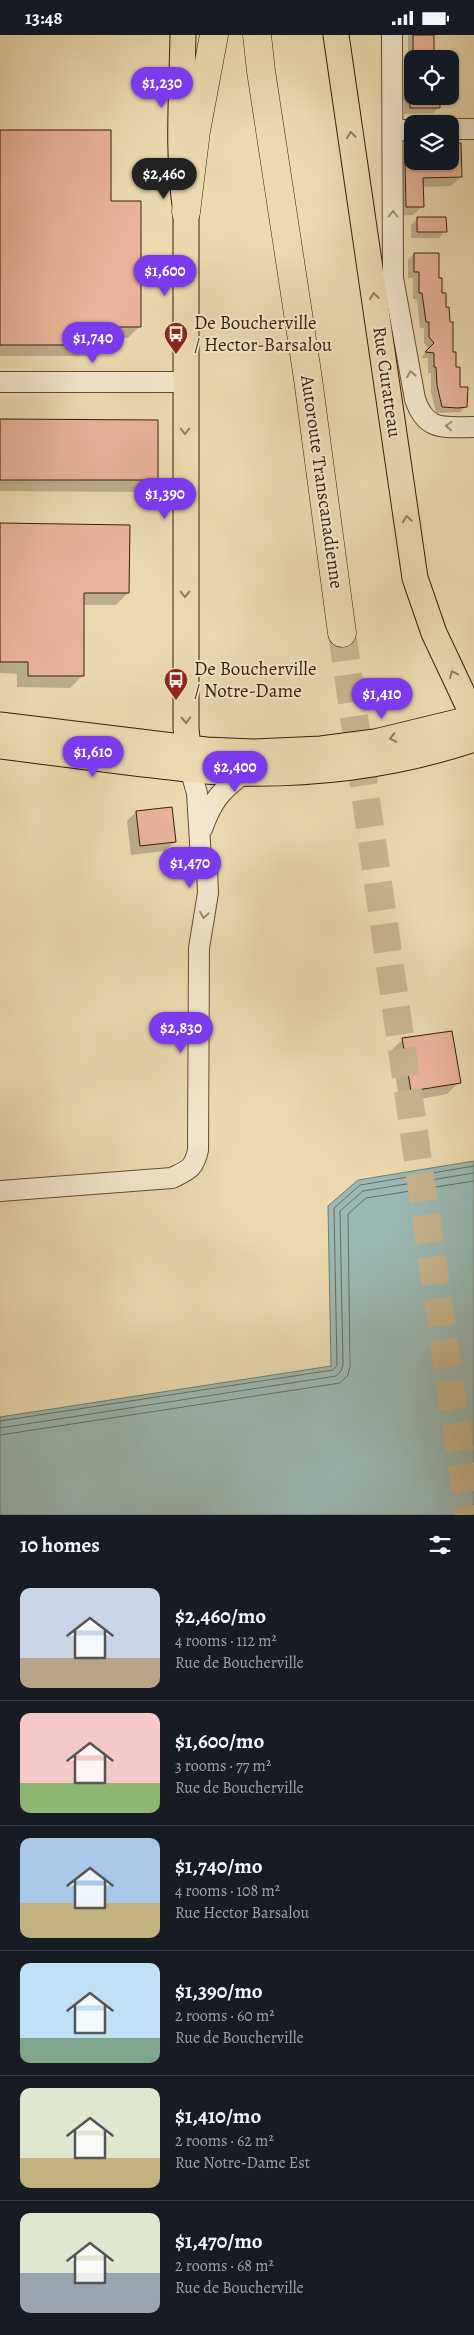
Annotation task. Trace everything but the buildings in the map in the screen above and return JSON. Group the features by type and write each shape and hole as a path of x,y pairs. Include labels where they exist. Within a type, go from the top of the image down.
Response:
{"highway":[{"path":"186,212 198,121 214,35"},
{"name":"Autoroute Transcanadienne","path":"258,35 261,71 348,632 270,35"}],"main road":[{"path":"183,35 181,182 186,212 185,657 189,759"},
{"name":"Rue Curatteau","path":"336,35 416,578 434,633 474,718"},
{"path":"0,746 189,759 253,752 340,747 396,738 474,718"},
{"path":"0,725 189,759 244,773 355,767 413,756 474,739"}],"street":[{"name":"Rue Curatteau","path":"392,35 403,130 393,278 415,399 421,416 435,425 474,427"},
{"path":"459,129 474,129"},
{"path":"0,382 185,382"},
{"path":"0,1191 172,1178 190,1169 195,1163 198,1151 199,948 208,893 207,869 201,859 197,793 189,759"},
{"path":"200,833 212,803 220,793 244,773"}],"water":[{"path":"474,1161 474,1515 0,1515 0,1417 331,1366 328,1206 358,1180"}],"tunnel":[{"path":"342,633 469,1515"}],"place":[{"name":"De Boucherville / Hector-Barsalou","path":"176,355"},
{"name":"De Boucherville / Notre-Dame","path":"176,701"}]}
